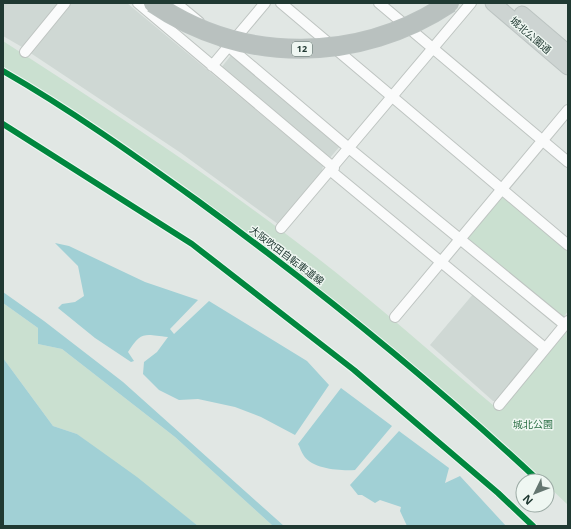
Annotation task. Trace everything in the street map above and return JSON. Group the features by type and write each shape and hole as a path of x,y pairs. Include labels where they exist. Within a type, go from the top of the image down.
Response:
{"highway":[{"name":"12","path":"153,3 192,25 229,39 264,47 307,49 333,48 379,38 423,20 450,3"},
{"path":"175,3 197,15 232,28 259,34 297,38 331,36 362,30 404,16 428,3"}],"main road":[{"name":"城北公園通","path":"493,3 568,67"},
{"name":"城北公園通","path":"509,3 568,53"}],"street":[{"path":"25,52 65,3"},
{"path":"138,3 545,348"},
{"path":"175,3 350,149 566,323 499,404"},
{"path":"212,66 266,3"},
{"path":"281,3 568,245"},
{"path":"379,3 568,162"},
{"path":"281,228 350,149 471,3"},
{"path":"395,317 568,110"}],"shaded area":[{"path":"3,3 59,3 22,47 3,36"},
{"path":"68,3 127,3 323,166 322,171 278,224 181,153 29,52"},
{"path":"233,53 341,145 328,160 220,69"},
{"path":"474,293 538,346 538,351 496,401 493,401 430,345"}],"green space":[{"name":"城北公園","path":"3,41 111,111 217,183 314,255 368,298 500,411 568,330 568,505 555,493 555,473 533,473 457,404 325,294 234,225 142,159 74,112 3,67"},
{"path":"501,196 568,252 568,311 563,318 466,237"},
{"path":"3,303 38,328 38,344 62,349 175,437 273,526 198,526 77,434 53,426 3,358"}],"water":[{"path":"55,243 69,246 145,282 198,300 170,329 174,334 209,301 307,361 329,385 295,435 261,417 235,407 198,399 179,400 159,390 143,374 144,362 157,352 168,337 148,335 140,337 132,345 128,352 134,361 131,362 95,338 58,308 62,304 75,302 84,296 78,266"},
{"path":"3,292 44,321 123,382 284,526 273,526 175,437 62,349 38,344 38,328 3,303"},
{"path":"3,358 53,426 77,434 137,477 198,526 3,526"},
{"path":"341,388 392,426 355,470 327,468 314,464 304,456 298,444"},
{"path":"399,431 449,468 445,483 460,476 506,526 407,526 400,511 401,507 380,500 375,503 362,495 358,495 350,485"}],"cycle path":[{"name":"大阪吹田自転車道線","path":"3,71 78,117 126,150 198,201 286,267 415,371 530,473"},
{"path":"3,124 192,244 354,370 498,493 533,526"}]}
